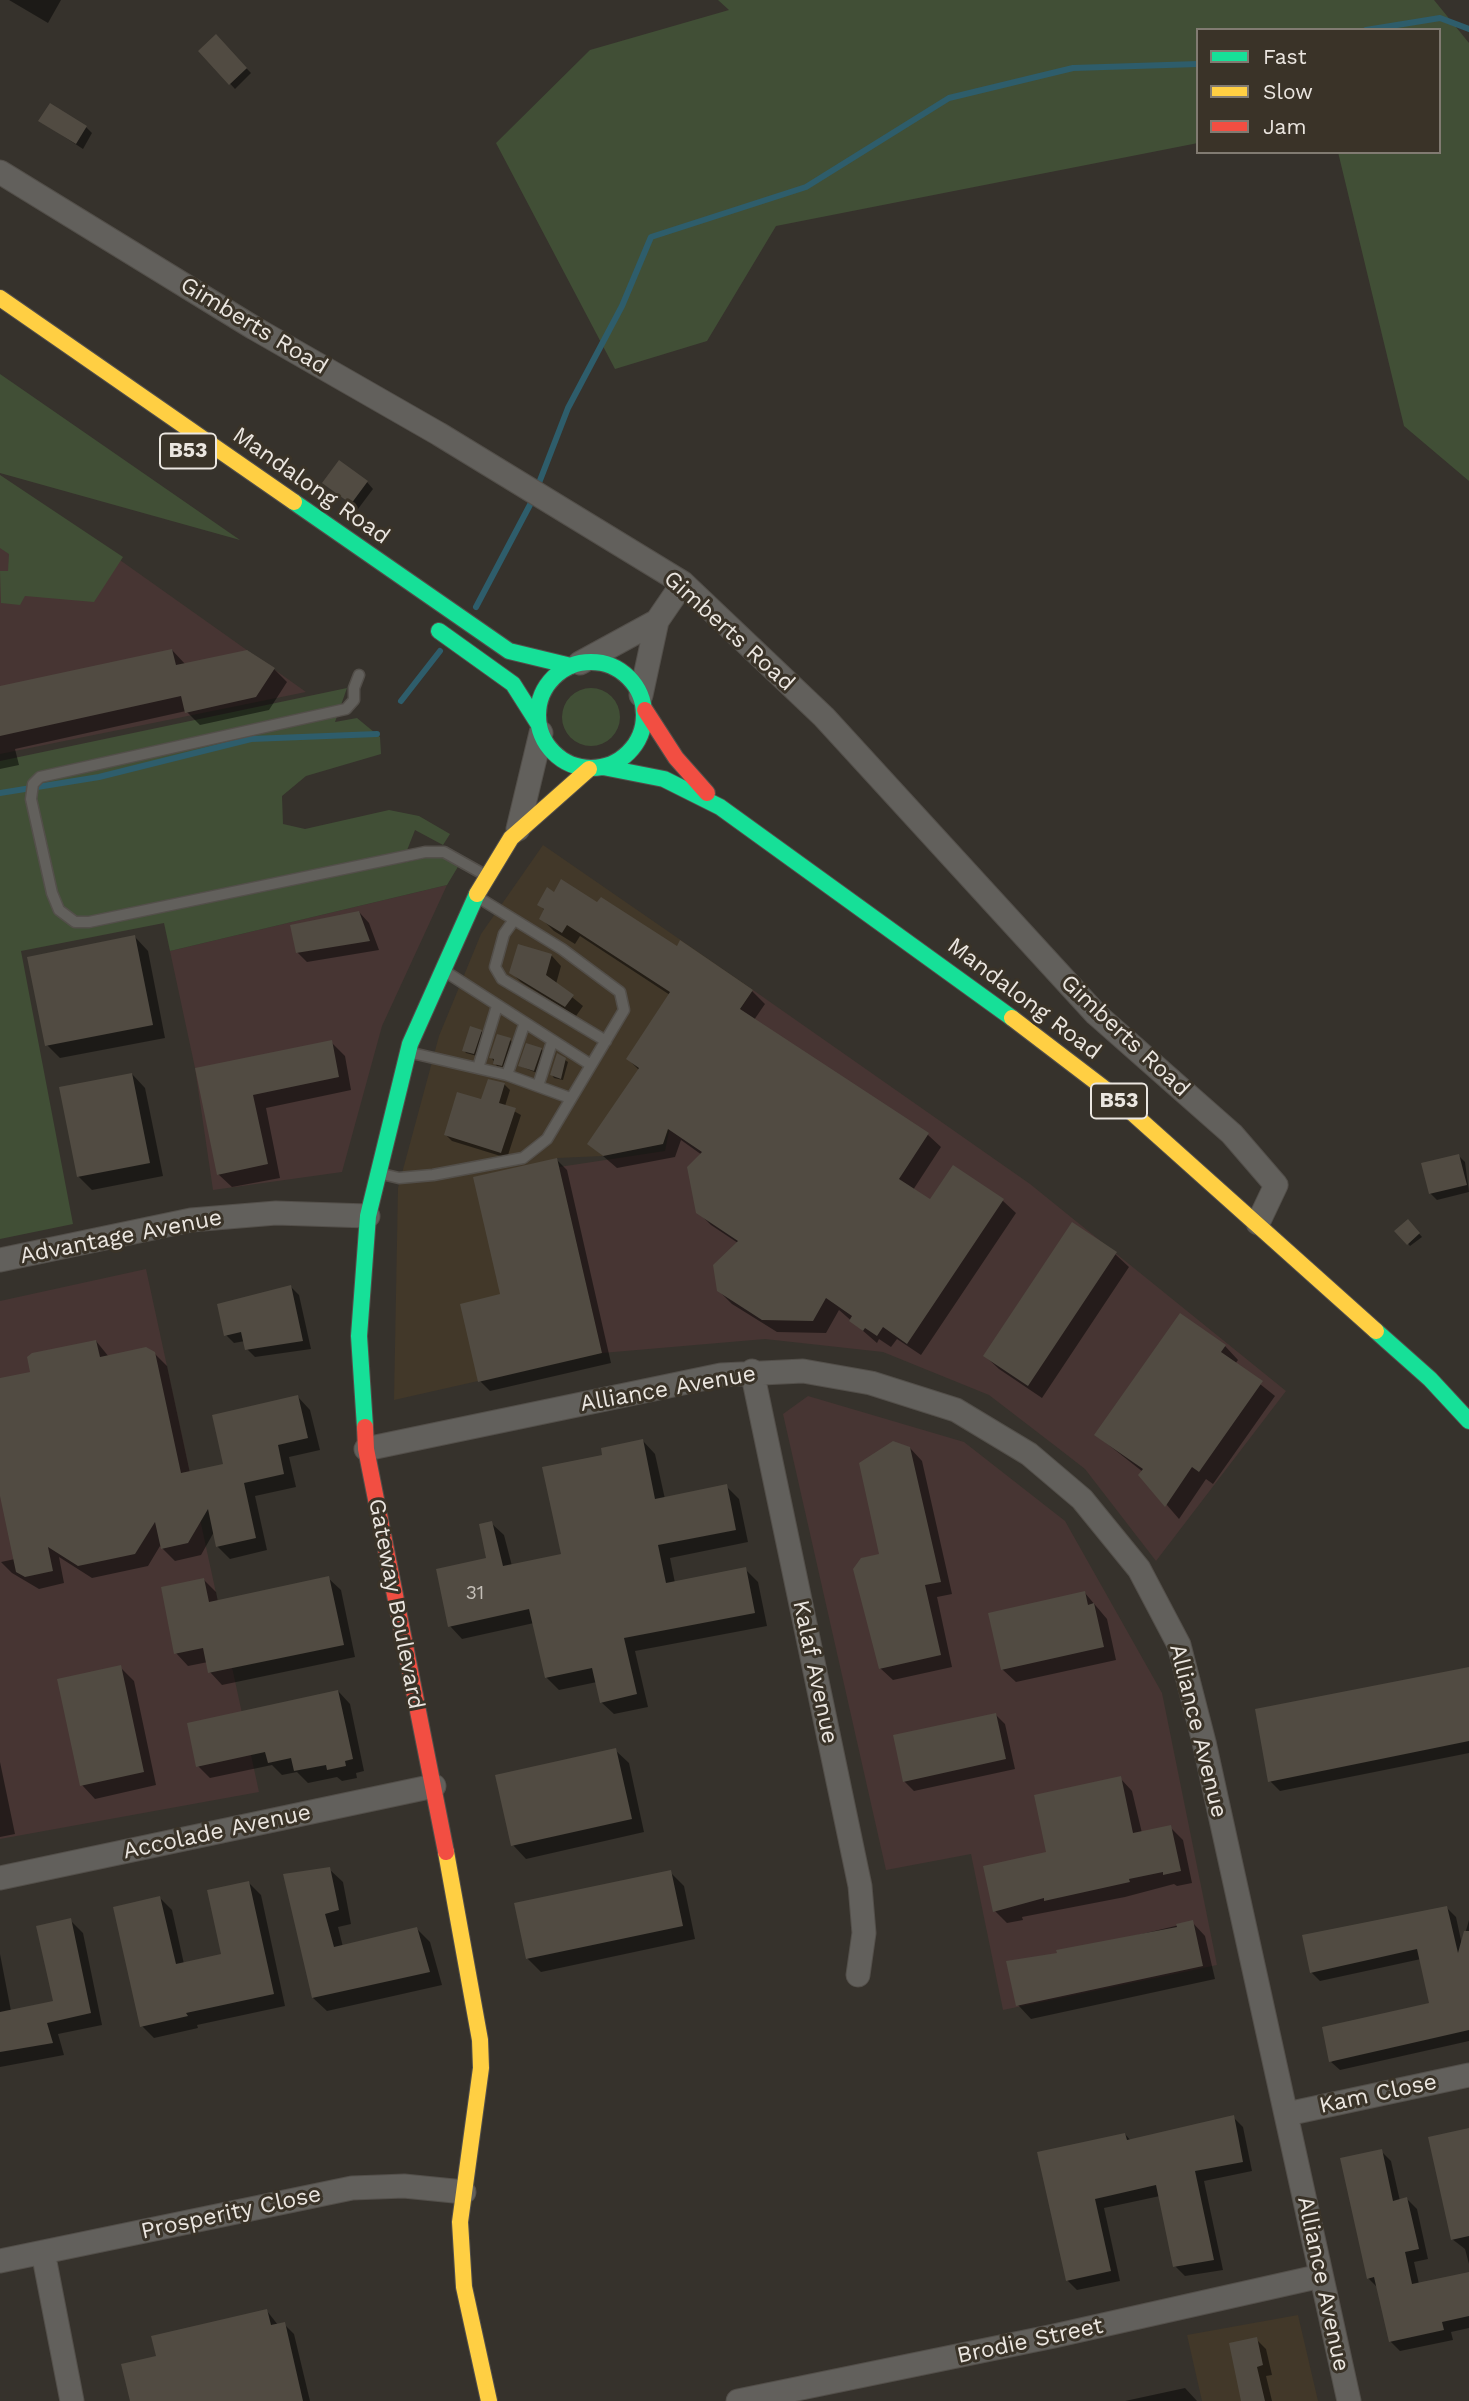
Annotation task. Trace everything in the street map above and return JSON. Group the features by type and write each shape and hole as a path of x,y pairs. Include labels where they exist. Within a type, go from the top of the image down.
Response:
{"main road":[{"name":"Mandalong Road","path":"0,298 509,651 575,664"},
{"path":"0,317 80,374"},
{"name":"B53","path":"421,617 513,684 550,748 561,759 596,768"},
{"name":"B53","path":"575,664 594,662 616,668 635,684 643,702"},
{"path":"540,729 542,694 557,674 575,664"},
{"name":"Mandalong Road","path":"643,702 676,758 720,807"},
{"path":"596,768 615,763 633,748 644,723 643,702"},
{"name":"Mandalong Road","path":"596,768 664,779 720,807 940,963 1087,1076 1258,1223 1430,1379 1469,1421"},
{"name":"Gateway Boulevard","path":"489,2401 464,2287 460,2222 481,2067 480,2040 434,1786 366,1449 359,1336 368,1216 408,1052 476,897 518,829 596,768"}],"street":[{"name":"Gimberts Road","path":"0,172 254,328 439,434 683,583 824,717 1096,1014 1232,1134 1276,1185 1258,1223"},
{"path":"657,621 683,583"},
{"name":"Gimberts Road","path":"575,664 657,621"},
{"name":"Gimberts Road","path":"643,702 657,621"},
{"name":"Gateway Boulevard","path":"518,829 540,729"},
{"name":"Advantage Avenue","path":"0,1260 191,1220 276,1213 368,1216"},
{"name":"Alliance Avenue","path":"366,1449 660,1387 752,1371 803,1371 871,1383 956,1410 1029,1454 1082,1499 1139,1569 1179,1645 1287,2114 1349,2401"},
{"name":"Kalaf Avenue","path":"752,1371 860,1885 864,1933 858,1975"},
{"name":"Accolade Avenue","path":"0,1878 434,1786"},
{"name":"Kam Close","path":"1287,2114 1469,2075"},
{"name":"Prosperity Close","path":"0,2261 352,2188 404,2186 464,2192"},
{"path":"43,2252 72,2401"},
{"name":"Brodie Street","path":"738,2401 1054,2336 1321,2276"}],"lane":[{"path":"359,675 354,688 354,700 346,709 40,777 33,784 31,799 52,893 59,910 75,922 89,922 425,852 444,852 488,877"},
{"path":"377,1173 399,1178 433,1175 523,1158 547,1139 624,1010 620,992 562,948 476,897"},
{"path":"514,919 504,934 495,967 502,979 606,1041"},
{"path":"443,971 524,1025 591,1065"},
{"path":"478,1068 497,1006"},
{"path":"507,1075 524,1025"},
{"path":"538,1086 552,1042"},
{"path":"408,1052 507,1075 570,1098"}],"shaded area":[{"path":"0,475 306,692 0,754"},
{"path":"543,845 753,990 682,1097 663,1144 603,1156 557,1158 602,1353 394,1400 398,1188 439,1036 481,934"},
{"path":"447,885 382,1026 342,1172 213,1190 195,1068 170,951"},
{"path":"753,990 1030,1184 1286,1391 1156,1561 1085,1469 989,1395 883,1352 765,1339 602,1353 559,1167 665,1151 673,1112"},
{"path":"146,1269 259,1792 0,1839 0,1301"},
{"path":"808,1396 964,1442 1065,1521 1162,1693 1217,1965 1003,2010 971,1854 886,1870 783,1414"},
{"path":"1298,2315 1318,2401 1202,2401 1187,2335"}],"green space":[{"path":"718,0 1434,0 1469,43 1469,481 1404,426 1338,154 1441,154 1441,28 1196,28 1196,143 776,226 707,341 615,369 496,143 590,50 729,10"},
{"path":"0,374 240,540 0,473"},
{"path":"0,475 123,557 94,602 25,596 20,605 1,603 0,571 8,571 9,554 0,548"},
{"path":"347,688 335,722 357,718 380,737 381,754 306,776 282,796 283,824 305,829 389,810 419,816 450,834 443,845 415,830 402,863 438,855 459,865 447,885 170,951 164,923 21,951 73,1224 0,1239 0,761"},
{"path":"591,688 612,696 620,717 612,738 591,746 570,738 562,717 570,696"}],"building":[{"path":"216,34 247,68 229,85 198,51"},
{"path":"50,103 87,126 76,144 38,121"},
{"path":"339,460 368,481 351,504 322,483"},
{"path":"172,649 176,665 247,650 275,668 256,697 185,713 181,696 0,736 0,686"},
{"path":"561,879 597,902 601,897 677,946 680,940 753,990 740,1009 929,1133 899,1179 930,1199 953,1165 1004,1199 907,1344 883,1327 877,1336 865,1328 863,1331 849,1321 852,1316 826,1298 813,1321 762,1320 717,1291 713,1265 738,1241 696,1213 687,1167 702,1152 668,1129 663,1144 603,1156 587,1144 639,1068 626,1059 670,992 567,925 562,933 539,919 544,909 537,905 547,887 554,892"},
{"path":"359,911 370,941 296,953 290,925"},
{"path":"135,935 153,1025 45,1046 27,957"},
{"path":"518,944 552,954 546,975 574,995 565,1007 509,973"},
{"path":"470,1026 482,1030 474,1054 462,1051"},
{"path":"497,1034 511,1038 502,1066 493,1064 494,1059 489,1058"},
{"path":"332,1040 339,1077 253,1095 268,1164 217,1175 195,1068"},
{"path":"526,1043 542,1048 534,1071 518,1066"},
{"path":"557,1053 566,1058 561,1079 550,1075"},
{"path":"132,1073 150,1163 77,1177 59,1087"},
{"path":"488,1079 505,1083 499,1103 516,1108 501,1153 444,1135 457,1092 481,1099"},
{"path":"1459,1154 1467,1185 1429,1194 1421,1163"},
{"path":"557,1158 602,1353 478,1382 460,1304 500,1294 473,1177"},
{"path":"1408,1219 1420,1233 1407,1245 1394,1231"},
{"path":"1072,1222 1117,1252 1028,1386 983,1356"},
{"path":"291,1285 303,1341 245,1350 241,1332 224,1336 217,1304"},
{"path":"1180,1313 1226,1345 1221,1352 1263,1381 1199,1472 1192,1467 1165,1507 1138,1475 1143,1469 1094,1435"},
{"path":"96,1340 100,1357 146,1347 155,1352 181,1473 223,1464 212,1415 298,1395 308,1438 278,1445 284,1474 244,1483 256,1538 216,1547 208,1509 188,1543 161,1549 155,1522 135,1554 78,1566 48,1547 53,1571 25,1577 16,1572 0,1496 0,1378 30,1372 27,1357 32,1353"},
{"path":"643,1439 655,1499 727,1484 736,1530 658,1545 666,1583 746,1567 755,1613 624,1638 637,1694 600,1703 592,1668 545,1678 529,1609 448,1627 436,1569 486,1558 479,1524 492,1521 503,1566 561,1554 542,1467 602,1455 601,1448"},
{"path":"893,1441 910,1447 941,1582 925,1585 941,1655 879,1669 853,1569 861,1558 879,1554 859,1463"},
{"path":"329,1576 344,1645 208,1673 203,1648 174,1654 161,1587 204,1578 209,1602"},
{"path":"1085,1591 1088,1605 1094,1603 1104,1647 1001,1670 988,1613"},
{"path":"121,1665 144,1772 80,1786 57,1679"},
{"path":"1469,1667 1469,1741 1268,1782 1255,1709"},
{"path":"338,1690 353,1759 345,1761 346,1766 327,1770 326,1765 294,1771 291,1758 268,1763 265,1752 196,1767 187,1723"},
{"path":"996,1713 1006,1759 903,1782 893,1735"},
{"path":"616,1748 632,1819 511,1846 495,1775"},
{"path":"1121,1776 1133,1833 1171,1825 1181,1871 1129,1879 1130,1882 1044,1901 1044,1898 993,1912 983,1866 1046,1852 1034,1795"},
{"path":"330,1867 339,1910 325,1914 334,1947 417,1927 430,1972 312,1998 283,1874"},
{"path":"671,1870 683,1926 526,1959 514,1903"},
{"path":"249,1881 274,1994 186,2013 188,2016 140,2027 113,1907 160,1896 176,1964 221,1954 207,1890"},
{"path":"1447,1906 1458,1953 1464,1931 1469,1931 1469,2030 1329,2062 1322,2027 1429,2003 1417,1949 1310,1973 1302,1935"},
{"path":"71,1918 91,2013 47,2023 53,2043 0,2052 0,2012 53,2001 36,1926"},
{"path":"1193,1920 1203,1966 1016,2006 1006,1961 1177,1927 1176,1924"},
{"path":"1234,2115 1243,2162 1195,2171 1214,2260 1173,2267 1156,2185 1095,2199 1111,2271 1066,2281 1037,2152 1125,2133 1127,2140"},
{"path":"1469,2128 1469,2236 1451,2240 1428,2137"},
{"path":"1382,2149 1393,2201 1407,2197 1419,2249 1405,2252 1412,2284 1469,2272 1469,2316 1442,2322 1444,2330 1389,2342 1374,2277 1367,2279 1340,2158"},
{"path":"267,2309 271,2325 285,2322 303,2401 130,2401 121,2364 156,2356 151,2336"},
{"path":"1257,2337 1263,2365 1257,2367 1265,2401 1241,2401 1229,2343"}],"waterway":[{"path":"1378,28 1440,18 1469,29"},
{"path":"476,607 532,501 568,408 622,306 651,237 806,187 949,98 1073,68 1196,64"},
{"path":"401,701 440,651"},
{"path":"0,793 99,777 251,739 377,734"}],"traffic: fast":[{"path":"294,502 509,651 571,666"},
{"path":"439,631 513,684 539,725"},
{"path":"591,662 611,666 629,677 640,695 644,715 640,735 629,753 611,764 591,768 571,764 553,753 542,735 538,715 542,695 553,677 571,666 591,662"},
{"path":"603,767 664,779 720,807 1012,1018"},
{"path":"365,1427 359,1336 368,1216 410,1044 477,894"},
{"path":"1376,1331 1430,1379 1469,1421"}],"traffic: slow":[{"path":"0,298 294,502"},
{"path":"477,894 511,838 589,769"},
{"path":"1012,1018 1109,1092 1376,1331"},
{"path":"446,1852 480,2040 481,2068 460,2222 464,2287 489,2401"}],"traffic: jam":[{"path":"645,710 676,758 707,793"},
{"path":"365,1427 366,1449 446,1852"}]}
